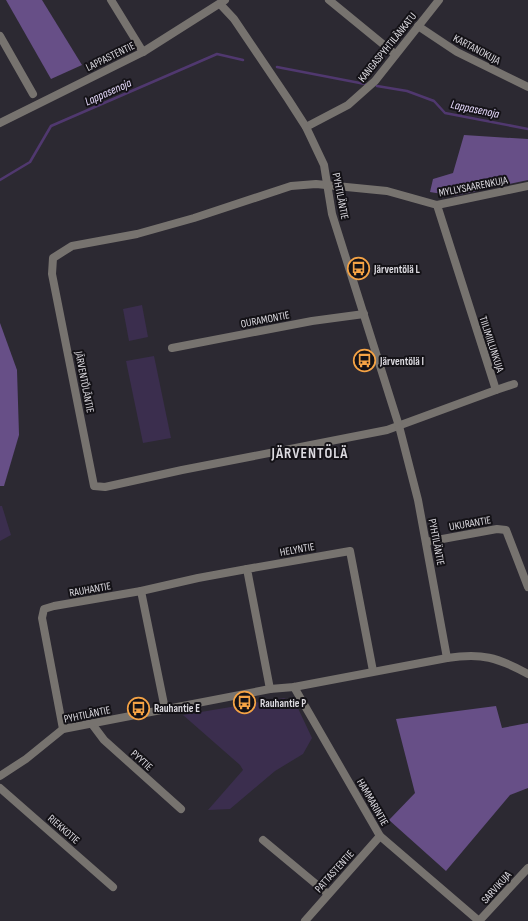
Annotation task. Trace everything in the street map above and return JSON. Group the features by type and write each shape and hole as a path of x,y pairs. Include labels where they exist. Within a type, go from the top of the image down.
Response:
{"street":[{"path":"111,0 143,52"},
{"path":"329,0 395,54"},
{"name":"KANGASPYHTILÄNKATU","path":"306,127 348,105 375,81 439,0"},
{"name":"LAPPASTENTIE","path":"0,123 143,52 223,2"},
{"name":"PYHTILÄNTIE","path":"0,776 26,759 63,729 270,689 294,687 447,658 418,500 399,426 332,214 324,165 306,127 223,2"},
{"name":"KARTANOKUJA","path":"418,26 457,52 528,87"},
{"path":"0,36 33,94"},
{"name":"JÄRVENTÖLÄNTIE","path":"328,185 308,184 291,186 194,218 137,234 72,246 53,258 52,274 94,486 105,487 182,470 381,432 399,426"},
{"name":"MYLLYSAARENKUJA","path":"328,185 387,191 437,205 528,186"},
{"name":"TIILIMIILUNKUJA","path":"399,426 496,390 437,205"},
{"name":"OURAMONTIE","path":"172,348 312,321 364,314"},
{"path":"496,390 514,384"},
{"name":"UKURANTIE","path":"426,542 497,529 506,530 528,587"},
{"name":"HELYNTIE","path":"247,569 350,551 373,672"},
{"path":"166,709 141,591 198,578 247,569 270,689"},
{"name":"RAUHANTIE","path":"63,729 42,618 44,609 141,591"},
{"path":"447,658 465,655 493,658 503,660 528,674"},
{"name":"HAMMARINTIE","path":"294,687 380,836 480,921"},
{"name":"PYYTIE","path":"92,724 104,740 181,809"},
{"name":"RIEKKOTIE","path":"0,788 113,887"},
{"name":"PATTASTENTIE","path":"304,921 380,836"},
{"path":"263,840 328,894"},
{"name":"SARVIKUJA","path":"480,921 528,868"}],"shaded area":[{"path":"6,0 42,0 82,65 51,79"},
{"path":"464,135 528,139 528,180 454,196 430,192 433,179 453,173"},
{"path":"142,305 148,337 129,341 123,309"},
{"path":"0,323 17,370 19,435 4,486 0,486"},
{"path":"154,356 171,438 143,443 126,361"},
{"path":"0,506 2,506 11,535 0,541"},
{"path":"284,698 296,704 312,738 303,754 275,771 230,809 208,810 243,770 240,765 183,715"},
{"path":"496,706 502,728 528,723 528,788 510,795 446,871 389,820 415,793 396,719"}],"waterway":[{"name":"Lappasenoja","path":"0,180 30,162 51,126 217,54 243,60"},
{"name":"Lappasenoja","path":"277,67 365,84"},
{"name":"Lappasenoja","path":"377,86 407,91 434,101 445,113 528,129"}],"place":[{"name":"Järventölä L","path":"359,269"},
{"name":"Järventölä I","path":"365,361"},
{"name":"Rauhantie P","path":"244,703"},
{"name":"Rauhantie E","path":"138,708"}],"district":[{"name":"JÄRVENTÖLÄ","path":"310,453"}]}
